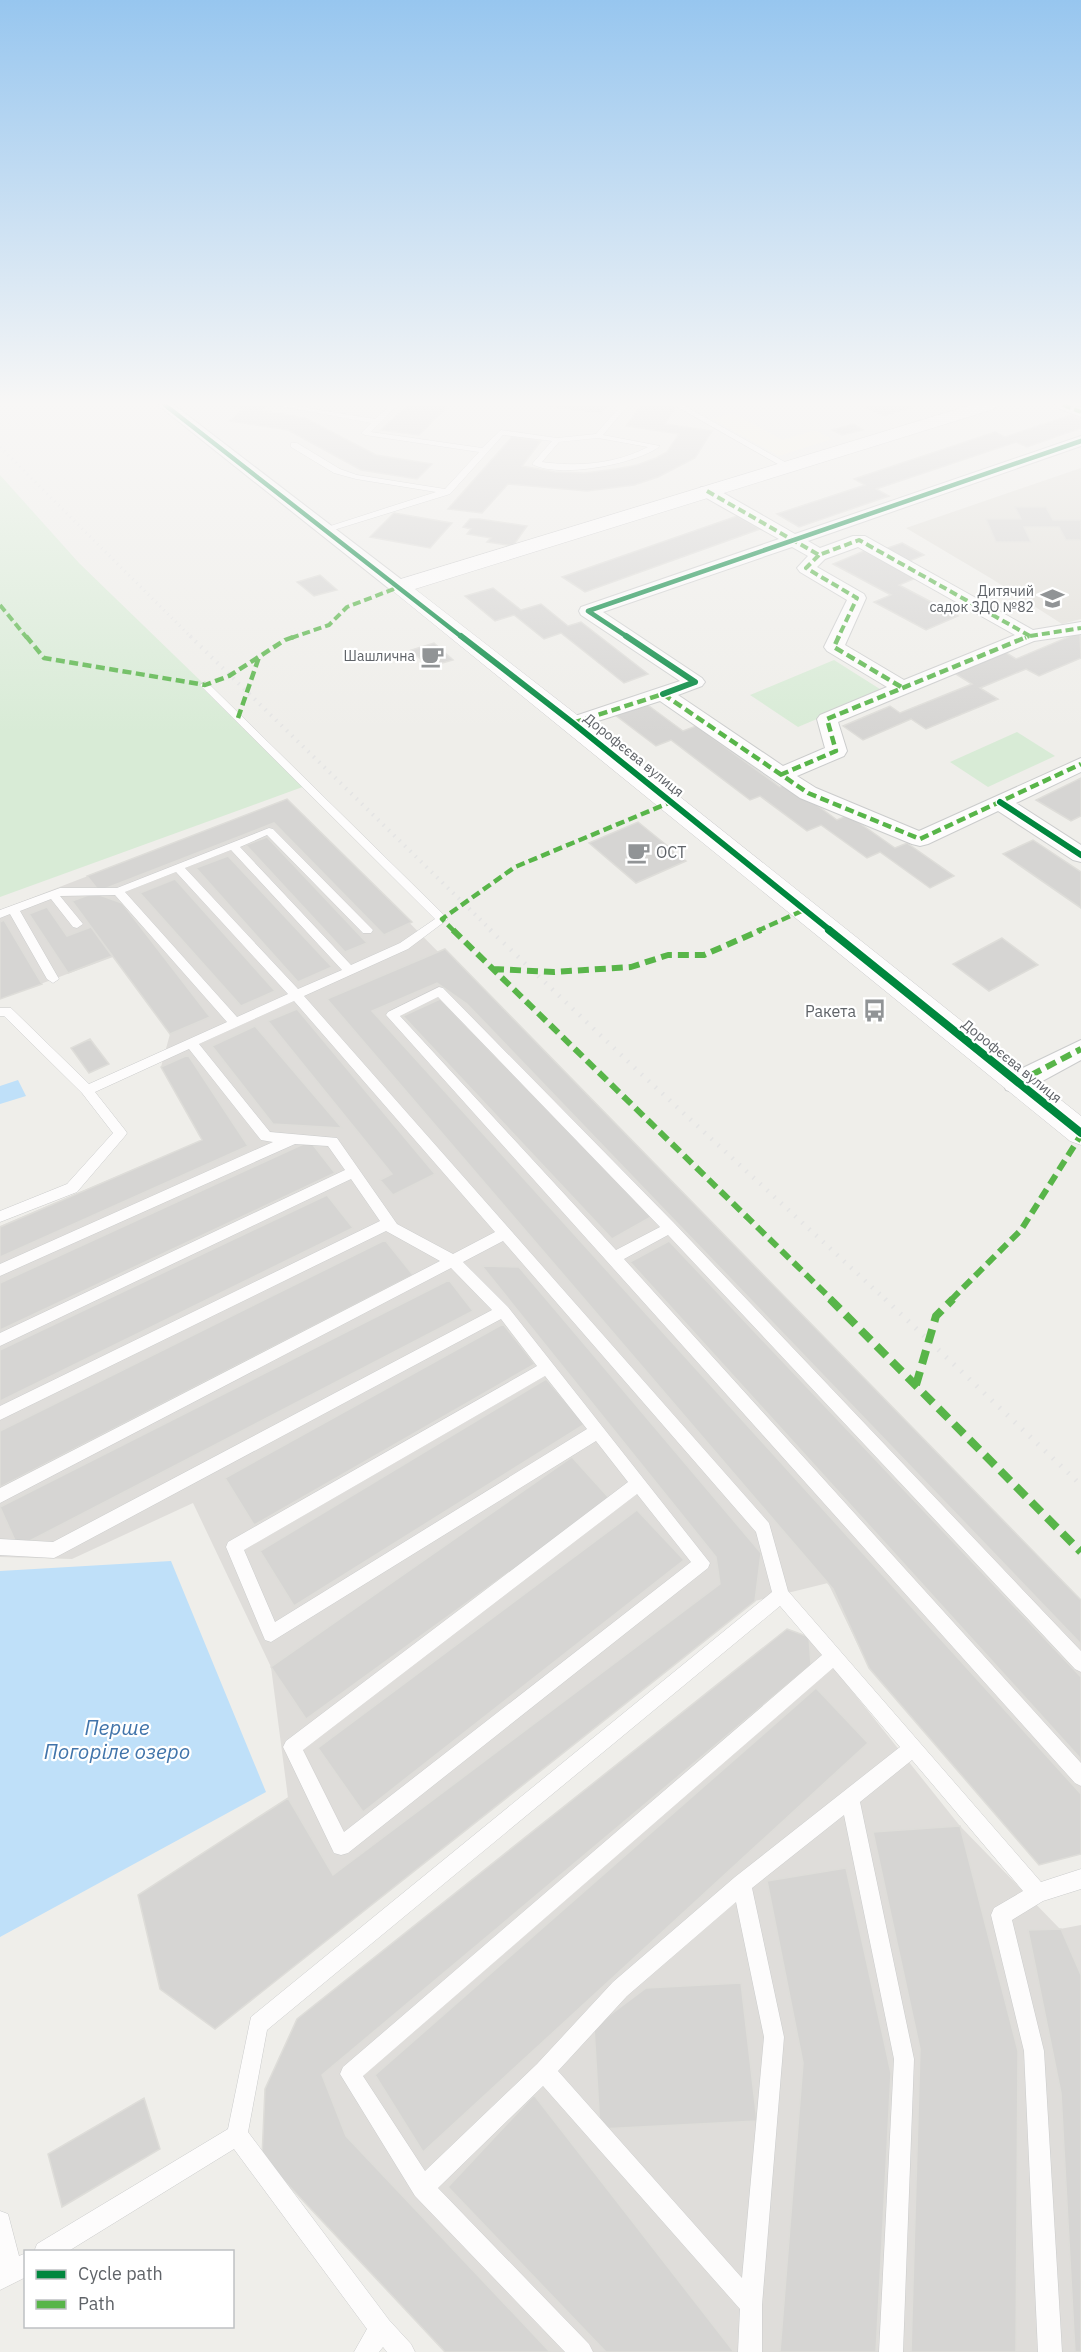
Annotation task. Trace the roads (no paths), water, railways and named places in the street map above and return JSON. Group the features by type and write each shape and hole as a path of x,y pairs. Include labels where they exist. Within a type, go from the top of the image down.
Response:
{"street":[{"name":"Дорофєєва вулиця","path":"304,515 573,723 1016,1083 1081,1133"},
{"path":"399,587 631,515"},
{"path":"749,515 819,555"},
{"path":"573,723 695,682 588,610 867,515"},
{"path":"903,688 834,647 857,598 806,568 819,555 859,540 1030,636"},
{"path":"780,775 836,751 827,719 1030,636 1081,628"},
{"path":"663,694 808,794 920,839 1081,764"},
{"path":"1000,802 1081,854"},
{"path":"1016,1083 1081,1049"}],"lane":[{"path":"324,531 375,515"},
{"path":"87,1090 404,946 442,919 205,685"},
{"path":"0,914 60,892 118,891 269,831 367,930"},
{"path":"233,846 350,971"},
{"path":"178,867 297,995 764,1528 781,1595 1038,1893"},
{"path":"118,891 235,1023"},
{"path":"53,894 77,924"},
{"path":"13,909 53,979"},
{"path":"1081,1663 670,1228 439,991 392,1015 1081,1777"},
{"path":"0,1012 7,1011 87,1090 120,1133 72,1188 0,1217"},
{"path":"191,1043 266,1137 332,1141 392,1228 453,1261 503,1311 548,1367 702,1563 341,1846 292,1747 639,1483"},
{"path":"0,1270 293,1139"},
{"path":"0,1340 354,1172"},
{"path":"0,1413 389,1223"},
{"path":"614,1258 670,1228"},
{"path":"0,1496 506,1233"},
{"path":"0,1547 54,1550 503,1311"},
{"path":"548,1367 234,1547 271,1634 598,1431"},
{"path":"404,2352 381,2328 237,2135 258,2024 781,1595"},
{"path":"581,2352 423,2188 350,2074 834,1656"},
{"path":"423,2188 544,2071 620,1989 742,1884 913,1748"},
{"path":"850,1798 904,2059 891,2352"},
{"path":"1050,2352 1034,2051 1001,1915 1038,1893 1081,1879"},
{"path":"742,1884 774,2037 751,2305 750,2352"},
{"path":"544,2071 751,2305"},
{"path":"48,2250 237,2135"},
{"path":"0,2222 12,2272"},
{"path":"366,2352 381,2328"}],"water":[{"path":"18,1080 26,1096 0,1104 0,1086"},
{"name":"Перше Погоріле озеро","path":"171,1561 266,1792 0,1937 0,1571"}],"railway":[{"path":"68,515 192,638"},
{"path":"190,636 492,931"},
{"path":"490,930 638,1071 886,1300"},
{"path":"885,1299 1081,1485"}],"place":[{"name":"Дитячий садок ЗДО №82","path":"1052,599"},
{"name":"Шашлична","path":"433,656"},
{"name":"ОСТ","path":"638,852"},
{"name":"Ракета","path":"874,1011"}]}
